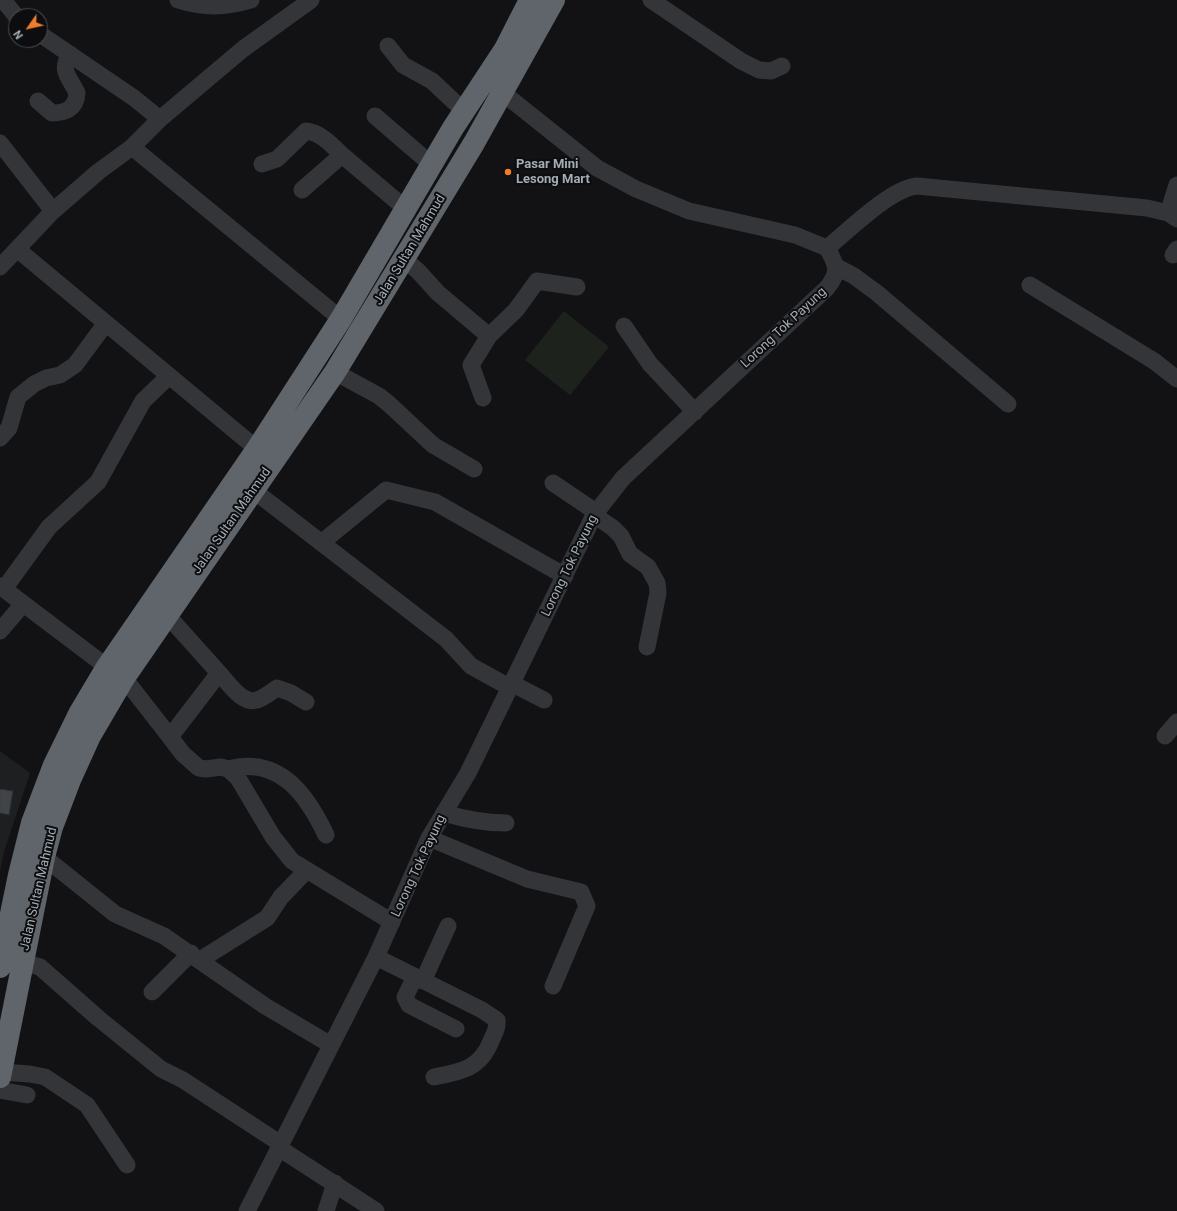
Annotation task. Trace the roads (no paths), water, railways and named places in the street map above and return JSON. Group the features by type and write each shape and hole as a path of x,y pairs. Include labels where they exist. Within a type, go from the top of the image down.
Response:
{"highway":[{"name":"Jalan Sultan Mahmud","path":"0,1080 22,962 44,857 52,827 70,780 116,673 341,319 459,120 505,49 530,0"},
{"name":"Jalan Sultan Mahmud","path":"0,967 32,823 41,796 79,714 167,615 335,372 405,260 474,143 554,0"},
{"path":"459,120 474,143"}],"street":[{"path":"3,0 10,8"},
{"path":"178,0 209,7 224,6 250,0"},
{"path":"0,266 53,211 98,172 132,147 160,119 243,49 311,0"},
{"path":"651,0 747,64 759,70 771,71 782,66"},
{"path":"48,39 134,98 160,119"},
{"path":"388,46 403,65 432,81 459,120"},
{"path":"38,101 52,113 64,113 74,104 77,93 65,72 65,62 70,54"},
{"path":"503,93 597,168 636,189 688,212 795,235 827,248 837,267 854,276 877,293 1008,404"},
{"path":"375,116 432,165"},
{"path":"262,164 277,159 306,131 311,131 326,140 406,209"},
{"path":"0,143 53,211"},
{"path":"132,147 341,319"},
{"path":"302,190 342,155"},
{"path":"827,248 896,192 910,186 1140,208 1172,216 1177,185"},
{"path":"17,249 257,449"},
{"path":"405,260 438,292 489,336"},
{"name":"Lorong Tok Payung","path":"248,1211 376,957 429,838 468,773 595,513 623,478 827,288 835,278 837,267"},
{"path":"484,398 471,366 489,336 516,310 537,281 577,287"},
{"path":"1030,285 1154,361 1177,379"},
{"path":"0,438 8,428 18,396 34,384 46,378 60,375 75,366 106,323"},
{"path":"624,326 650,364 695,412"},
{"path":"335,372 379,396 433,446 474,469"},
{"path":"169,376 143,401 98,482 48,528 2,588 116,673 183,754 199,768 206,769 221,767 228,769 254,765 272,771 286,778 310,805 326,835"},
{"path":"553,483 613,528 621,536 630,554 648,567 657,583 658,593 647,647"},
{"path":"253,490 446,639 471,666 544,700"},
{"path":"321,543 386,490 435,502 565,576"},
{"path":"0,631 23,604"},
{"path":"167,615 240,696 250,701 257,700 277,688 291,693 306,702"},
{"path":"170,737 219,673"},
{"path":"1165,736 1177,722"},
{"path":"228,769 238,778 273,837 292,861 306,871 317,875 392,922"},
{"path":"444,813 464,819 506,823"},
{"path":"429,838 527,878 581,892 587,906 553,986"},
{"path":"44,857 115,914 164,936 195,956 265,1006 331,1045"},
{"path":"152,992 195,956 267,918 281,898 306,871"},
{"path":"448,926 419,979 405,997 409,1005 456,1029"},
{"path":"376,957 482,1010 497,1020 497,1026 487,1053 477,1064 466,1070 434,1077"},
{"path":"22,962 40,967 98,1018 161,1069 183,1080 376,1211"},
{"path":"0,1080 30,1074 45,1077 87,1105 127,1165"},
{"path":"0,1080 27,1095"},
{"path":"326,1211 335,1183"}],"place":[{"name":"Pasar Mini Lesong Mart","path":"508,172"}]}
